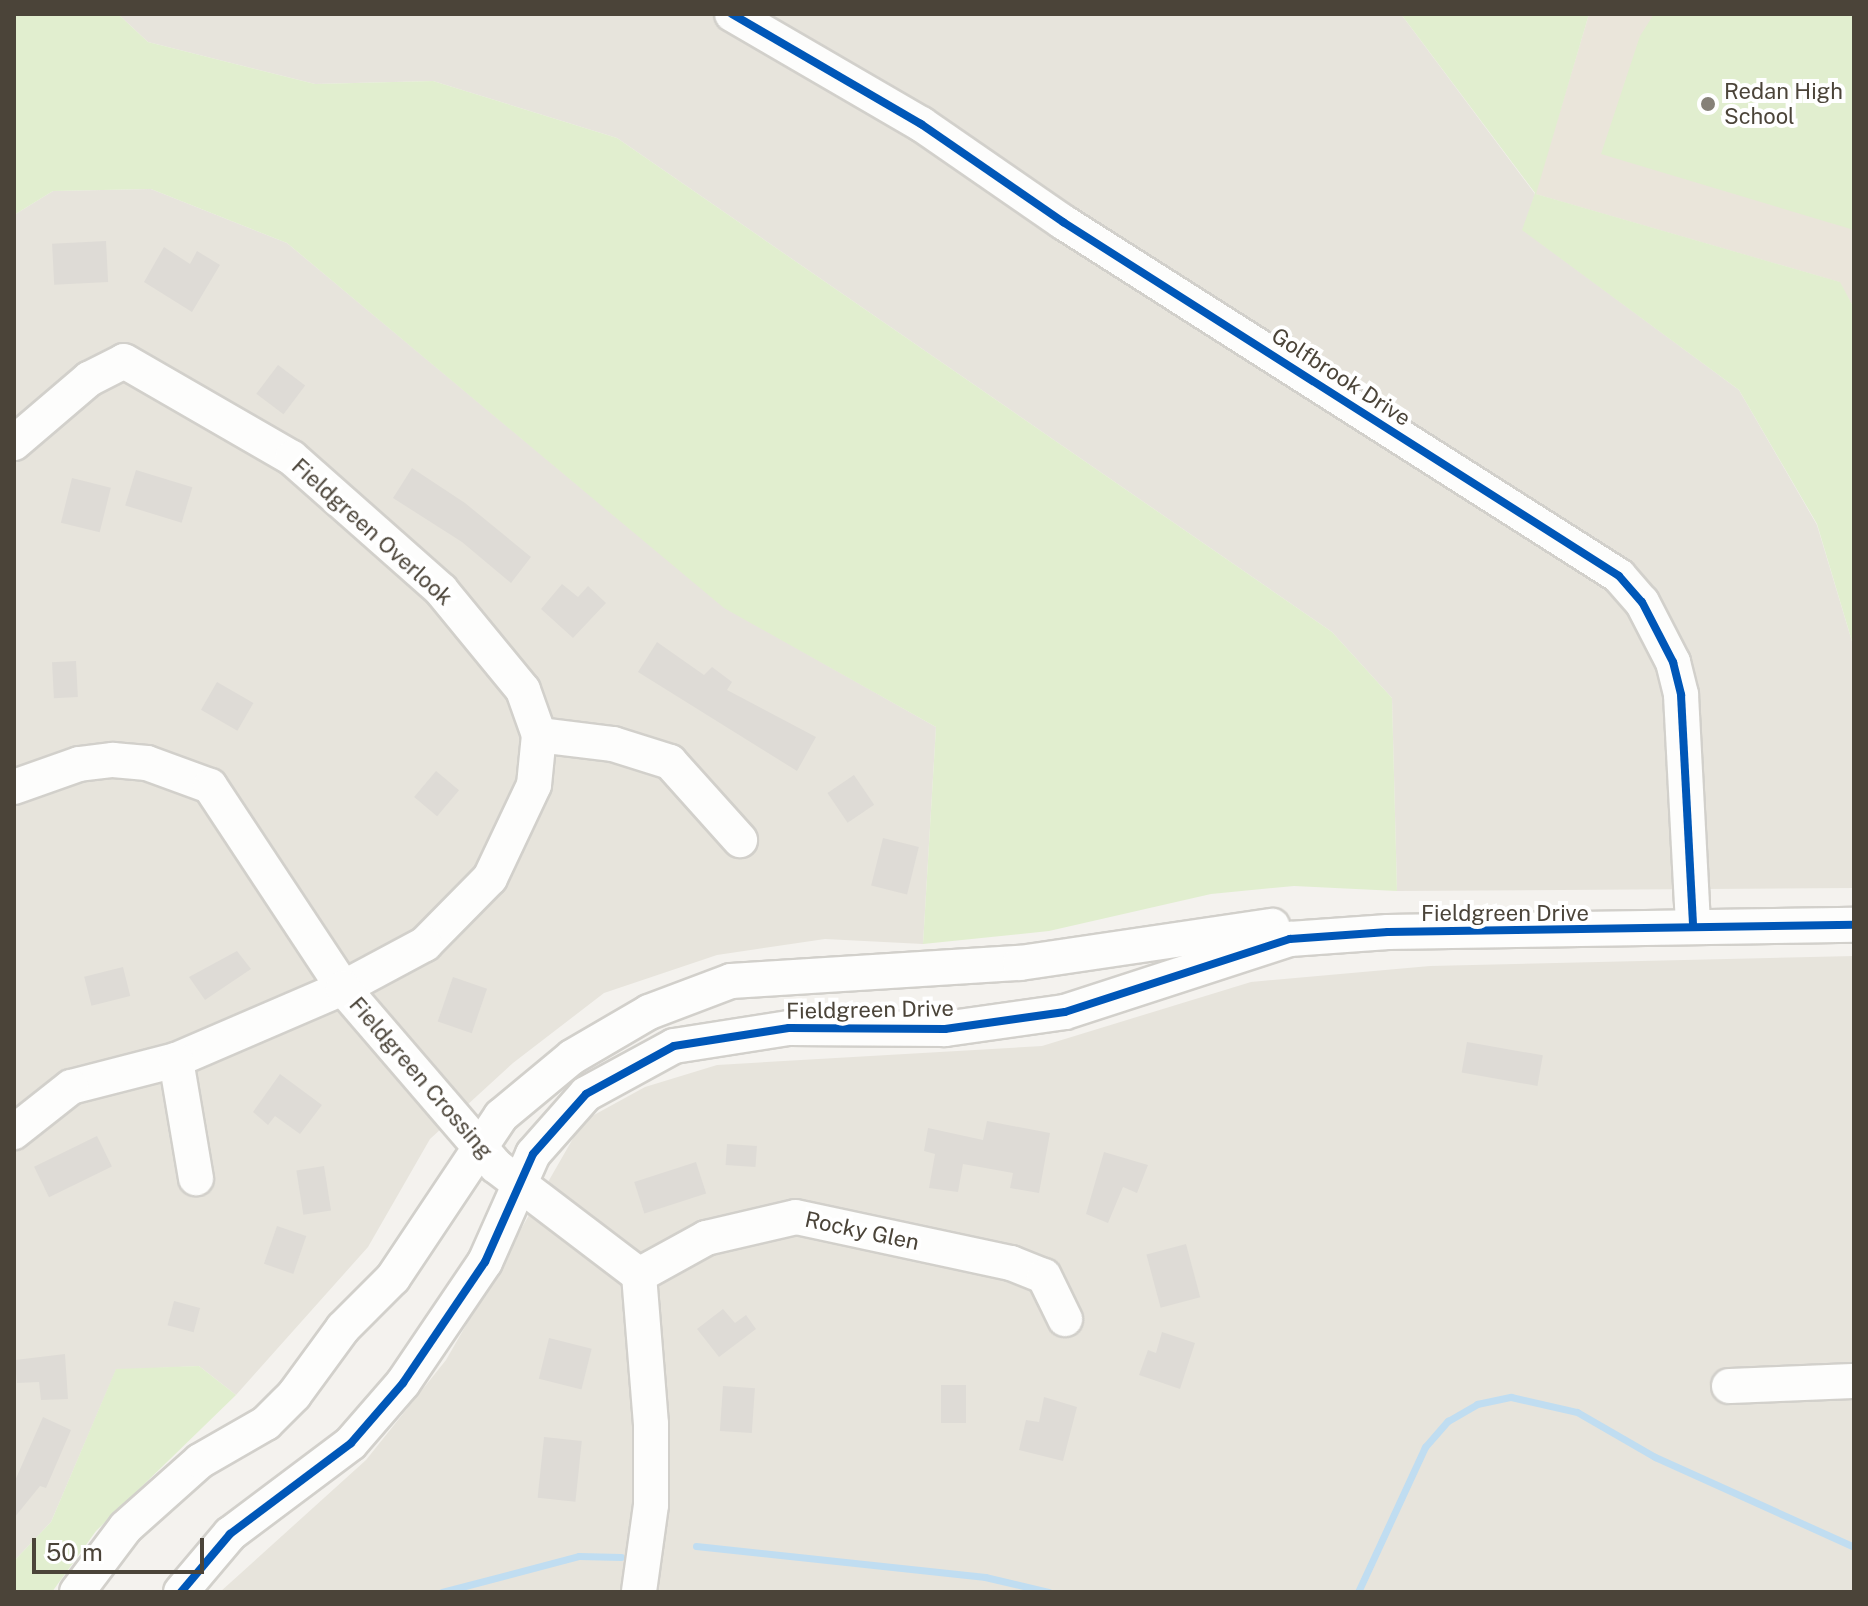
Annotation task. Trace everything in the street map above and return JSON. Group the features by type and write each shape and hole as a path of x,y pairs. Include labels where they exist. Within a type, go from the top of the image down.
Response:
{"street":[{"name":"Golfbrook Drive","path":"732,14 921,124 1063,222 1619,576 1642,602 1673,662 1681,695 1693,925"},
{"name":"Fieldgreen Overlook","path":"14,443 89,379 124,361 292,458 441,590 523,690 539,735 534,785 490,878 425,944 343,988 176,1060 71,1087 14,1132"},
{"path":"539,735 613,744 670,762 740,840"},
{"name":"Fieldgreen Crossing","path":"14,787 79,764 113,760 147,763 210,786 343,988 479,1146 518,1181 639,1275"},
{"name":"Fieldgreen Drive","path":"77,1592 126,1527 200,1461 266,1423 294,1395 343,1328 393,1278 501,1116 572,1057 649,1012 731,981 1020,963 1343,917 1657,910 1693,925"},
{"name":"Fieldgreen Drive","path":"181,1592 230,1534 351,1443 403,1383 485,1262 518,1181 533,1154 586,1094 674,1046 789,1028 945,1029 1065,1012 1290,939 1388,932 1660,931 1693,925 1854,925"},
{"path":"176,1060 196,1178"},
{"name":"Rocky Glen","path":"639,1275 706,1238 796,1217 1011,1263 1044,1276 1065,1319"},
{"path":"639,1275 651,1424 651,1505 639,1592"},
{"path":"1729,1386 1854,1381"}],"shaded area":[{"path":"118,14 1401,14 1535,194 1523,230 1739,390 1817,525 1854,648 1854,888 1397,891 1392,698 1332,632 617,138 433,81 315,84 148,42"},
{"name":"Redan High School","path":"1589,14 1854,14 1854,308 1839,282 1535,194"},
{"path":"151,189 287,243 724,607 936,727 923,944 825,939 717,955 604,993 513,1063 430,1139 368,1247 236,1395 199,1366 116,1370 51,1522 14,1561 14,215 53,191"},
{"path":"1854,956 1854,1592 220,1592 366,1460 446,1360 583,1121 645,1087 717,1065 1042,1046 1251,982 1430,966"}],"green space":[{"path":"14,14 118,14 148,42 315,84 433,81 617,138 1332,632 1392,698 1397,891 1294,886 1211,894 1049,931 923,944 936,727 724,608 287,243 151,189 53,191 14,215"},
{"path":"1401,14 1589,14 1536,194 1840,282 1854,308 1854,648 1817,524 1739,390 1522,230 1535,193"},
{"name":"Redan High School","path":"1654,14 1854,14 1854,230 1601,154 1640,36"},
{"path":"199,1366 236,1395 96,1531 52,1592 14,1592 14,1561 51,1522 116,1369"}],"building":[{"path":"106,241 108,282 54,285 52,244"},
{"path":"164,247 190,264 197,251 220,265 192,312 144,282"},
{"path":"278,365 305,385 283,414 256,394"},
{"path":"412,468 465,503 531,557 511,583 462,542 393,498"},
{"path":"136,470 192,487 182,523 125,505"},
{"path":"72,478 111,488 100,532 61,523"},
{"path":"562,584 578,597 588,586 606,603 573,638 541,609"},
{"path":"657,642 704,675 712,667 732,682 727,690 816,737 797,771 638,672"},
{"path":"76,661 78,697 54,698 52,662"},
{"path":"217,682 253,703 237,731 201,710"},
{"path":"436,771 459,790 437,816 414,797"},
{"path":"854,775 874,805 848,823 827,793"},
{"path":"883,838 919,847 907,894 871,886"},
{"path":"237,951 251,969 205,1000 189,977"},
{"path":"123,967 130,996 91,1006 84,977"},
{"path":"453,977 487,989 472,1033 438,1021"},
{"path":"1467,1042 1543,1055 1537,1086 1462,1073"},
{"path":"280,1074 322,1105 300,1134 275,1116 268,1125 253,1112"},
{"path":"987,1121 1050,1133 1039,1193 1010,1188 1013,1173 963,1164 958,1192 929,1188 935,1154 924,1151 928,1128 983,1140"},
{"path":"97,1136 112,1167 49,1197 34,1167"},
{"path":"727,1144 757,1146 755,1167 726,1165"},
{"path":"1104,1152 1148,1165 1137,1193 1123,1187 1108,1223 1086,1214"},
{"path":"696,1162 706,1193 644,1213 634,1182"},
{"path":"324,1166 331,1210 303,1215 296,1170"},
{"path":"277,1226 306,1236 293,1274 264,1264"},
{"path":"1186,1244 1200,1297 1161,1308 1146,1255"},
{"path":"174,1301 200,1308 194,1332 168,1325"},
{"path":"723,1309 735,1323 746,1315 756,1329 719,1357 697,1329"},
{"path":"1162,1332 1195,1343 1180,1389 1139,1375 1148,1350 1156,1353"},
{"path":"549,1338 592,1349 582,1389 539,1379"},
{"path":"65,1354 68,1399 41,1400 39,1382 17,1383 15,1360"},
{"path":"941,1385 966,1385 966,1423 941,1423"},
{"path":"723,1386 755,1388 752,1433 720,1431"},
{"path":"1044,1397 1077,1407 1063,1461 1019,1450 1026,1420 1039,1422"},
{"path":"43,1417 71,1430 46,1488 40,1486 14,1518 14,1483"},
{"path":"544,1437 582,1441 575,1502 538,1498"}],"waterway":[{"path":"1358,1592 1425,1447 1448,1421 1477,1404 1511,1397 1577,1412 1655,1457 1854,1547"},
{"path":"696,1546 985,1577 1049,1592"},
{"path":"442,1592 579,1556 621,1557"}],"cycle path":[{"path":"732,14 921,124 1063,222 1619,576 1642,602 1673,662 1681,695 1693,925"},
{"path":"181,1592 230,1534 351,1443 403,1383 485,1262 533,1154 586,1094 674,1046 789,1028 945,1029 1065,1012 1290,939 1388,932 1854,925"}],"place":[{"name":"Redan High School","path":"1708,104"}]}
